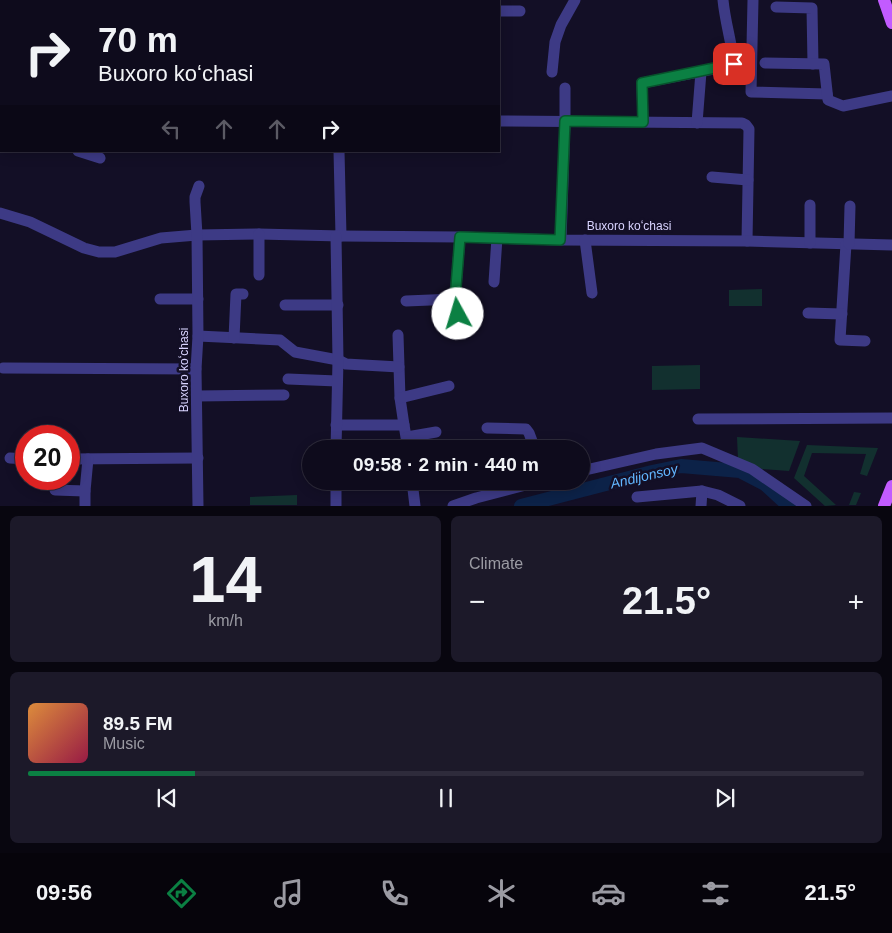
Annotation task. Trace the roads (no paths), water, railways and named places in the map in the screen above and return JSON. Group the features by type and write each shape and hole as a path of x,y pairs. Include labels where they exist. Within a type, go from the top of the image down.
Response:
{"main road":[{"path":"884,0 892,23"},
{"path":"884,506 892,486"}],"street":[{"path":"552,72 555,42 561,25 575,0"},
{"path":"643,122 642,83 734,64 723,0"},
{"path":"753,0 751,92 827,94"},
{"path":"776,8 812,8 813,64"},
{"path":"500,11 520,11"},
{"path":"765,63 824,64 828,100 844,106 892,96"},
{"path":"697,123 701,72"},
{"path":"560,240 565,88"},
{"path":"500,121 742,123 749,129 748,241"},
{"path":"81,152 100,158"},
{"path":"336,440 339,152"},
{"path":"712,178 748,180"},
{"path":"197,235 195,197 199,186"},
{"path":"810,205 810,243"},
{"path":"850,206 840,340 865,341"},
{"name":"Buxoro koʻchasi","path":"0,213 30,222 84,248 99,252 115,252 161,238 197,235 259,234 892,245"},
{"path":"258,275 259,234"},
{"name":"Buxoro koʻchasi","path":"197,235 198,336 196,396 198,506"},
{"path":"460,237 455,299 462,330"},
{"path":"494,282 497,238"},
{"path":"585,240 592,292"},
{"path":"234,338 236,294 243,294"},
{"path":"160,299 198,299"},
{"path":"406,301 455,299"},
{"path":"285,304 338,305"},
{"path":"808,313 842,314"},
{"path":"198,336 280,340 295,352 338,360 346,364 399,367"},
{"path":"398,336 400,398 406,440"},
{"path":"3,368 196,368"},
{"path":"288,379 337,381"},
{"path":"400,398 450,386"},
{"path":"196,396 284,395"},
{"path":"698,419 892,418"},
{"path":"336,425 404,425"},
{"path":"487,428 526,429 531,440"},
{"path":"415,440 436,432"},
{"path":"590,469 656,454 702,448 752,469 806,506"},
{"path":"10,458 15,458"},
{"path":"80,459 198,458"},
{"path":"85,506 88,459"},
{"path":"55,490 85,491"},
{"path":"336,490 336,506"},
{"path":"413,490 414,506"},
{"path":"453,506 507,490"},
{"path":"701,506 702,491"},
{"path":"637,496 702,491 718,495 740,506"}],"waterway":[{"name":"Andijonsoy","path":"521,506 681,466 740,471 765,484 789,506"}]}
